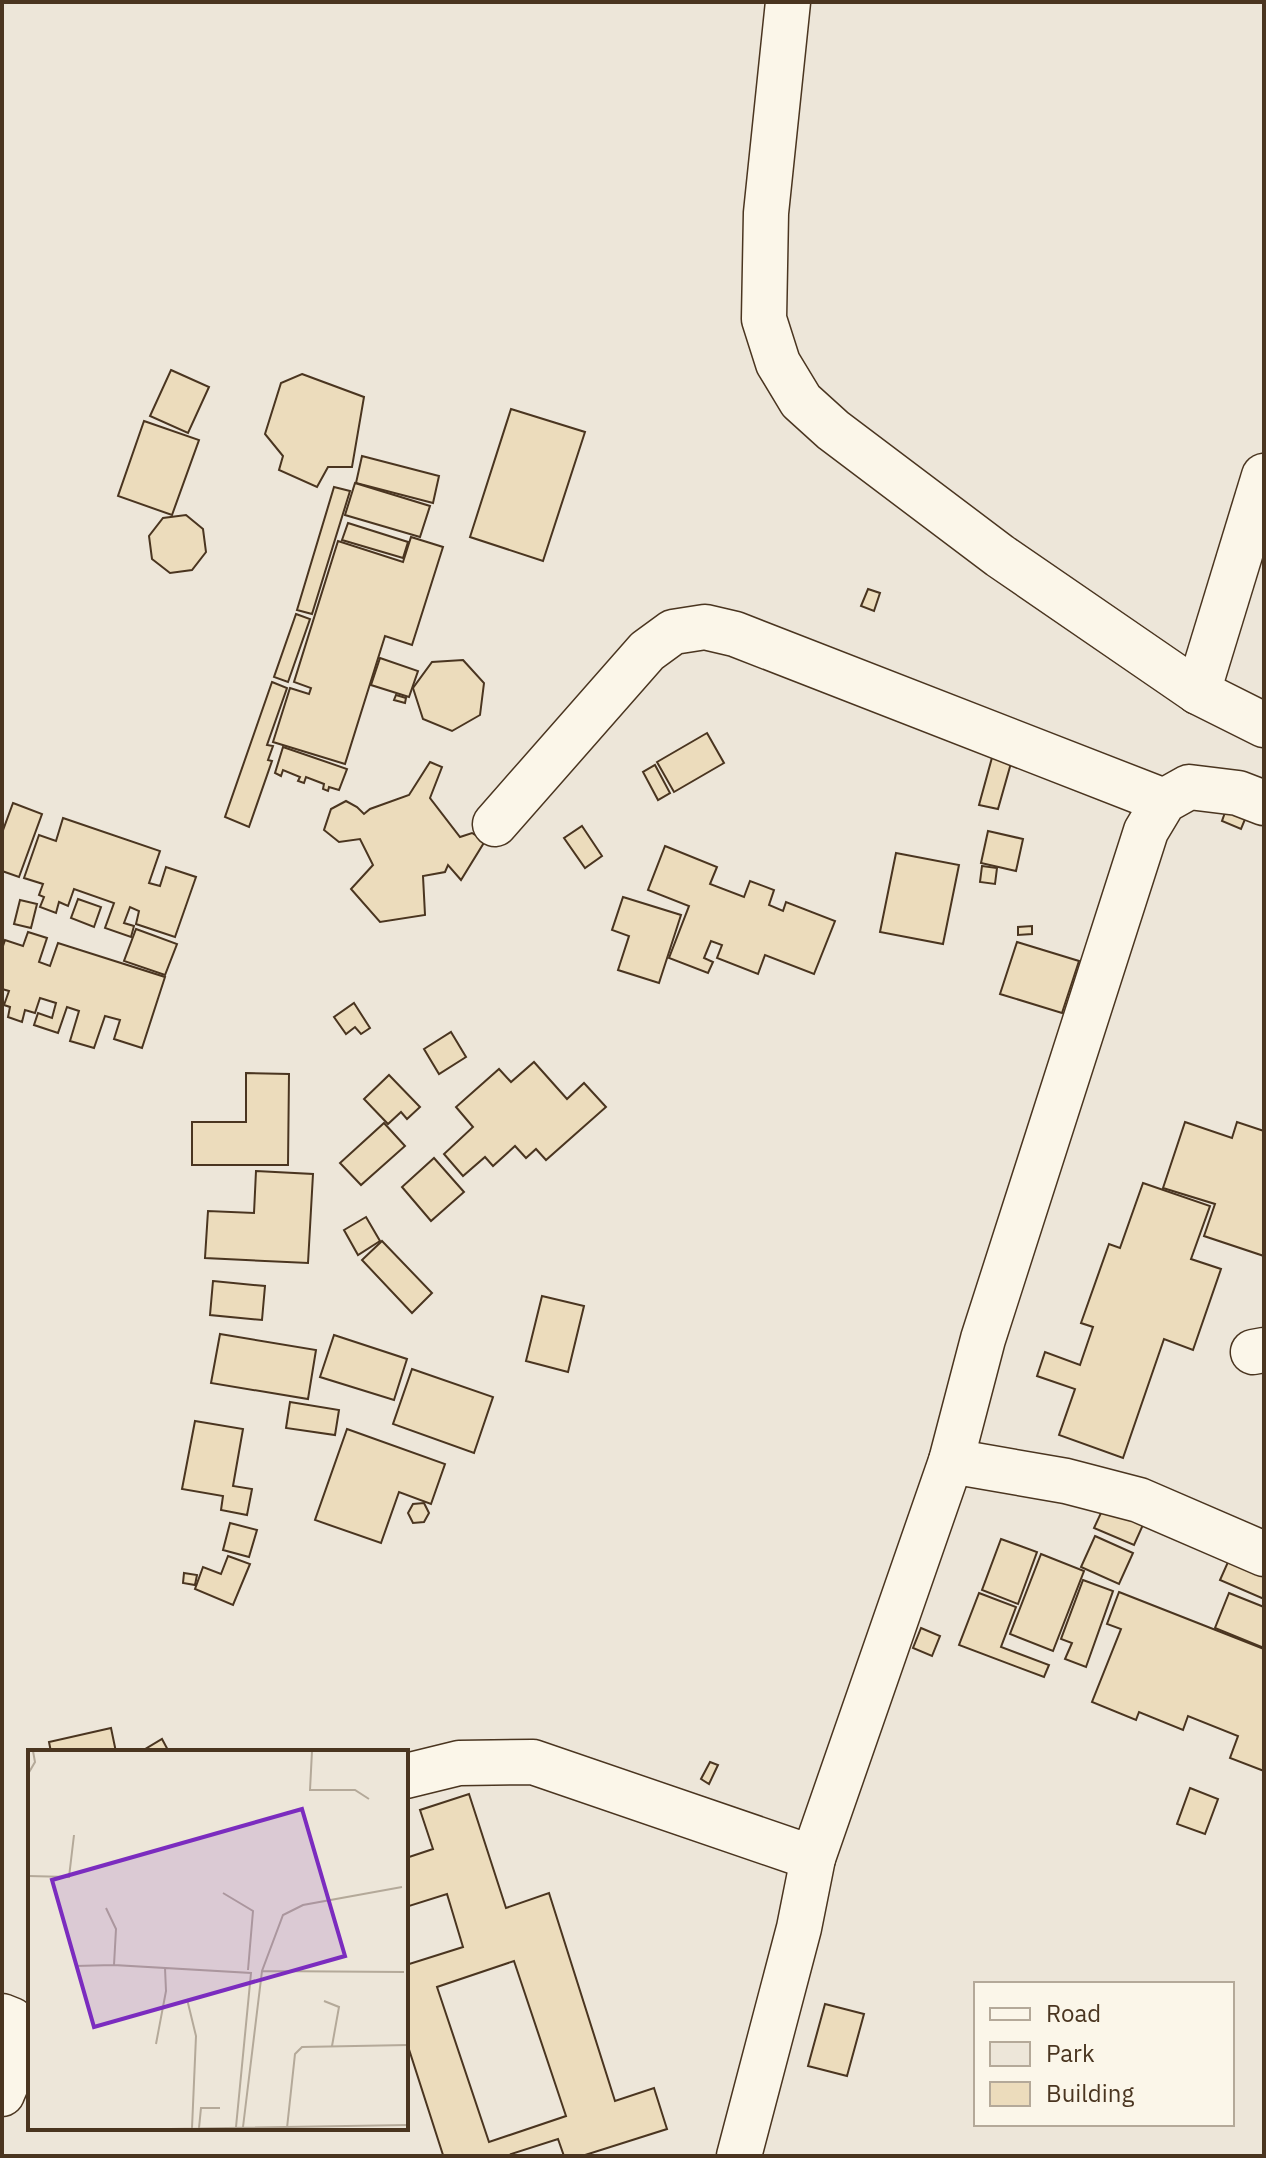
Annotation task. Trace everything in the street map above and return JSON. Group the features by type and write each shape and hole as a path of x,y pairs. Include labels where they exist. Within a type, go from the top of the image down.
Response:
{"street":[{"path":"788,2 766,213 764,319 778,363 801,401 833,430 1000,556 1198,692 1264,725"},
{"path":"1198,692 1264,476"},
{"path":"495,824 647,651 673,632 705,627 750,640 1164,801"},
{"path":"739,2156 799,1928 813,1858 951,1461 983,1339 1146,831 1164,801 1189,787 1238,793 1264,803"},
{"path":"951,1461 1066,1481 1139,1500 1264,1554"},
{"path":"408,1776 459,1763 533,1762 813,1858"},
{"path":"2,2016 12,2020 18,2034 19,2052 2,2094"}],"green space":[{"path":"2,2 1264,2 1264,2156 2,2156"}],"building":[{"path":"171,370 209,387 188,433 150,416"},
{"path":"302,374 364,397 352,467 328,467 317,487 279,470 283,456 265,434 281,383"},
{"path":"511,409 585,432 543,561 470,537"},
{"path":"144,421 199,440 172,515 118,496"},
{"path":"362,456 439,476 433,503 356,483"},
{"path":"355,483 430,506 420,537 345,515"},
{"path":"334,487 350,491 312,614 297,610"},
{"path":"186,515 203,529 206,552 192,570 170,573 152,559 149,536 163,518"},
{"path":"348,523 408,542 403,558 342,540"},
{"path":"411,537 443,547 412,645 385,636 345,764 273,742 290,688 309,694 311,688 294,682 338,541 403,562"},
{"path":"868,589 880,593 874,611 861,606"},
{"path":"296,614 310,619 288,682 274,677"},
{"path":"380,658 418,671 409,697 371,685"},
{"path":"463,660 484,683 480,715 452,731 423,719 413,688 432,662"},
{"path":"272,682 287,688 267,745 273,746 268,760 272,761 249,827 225,817"},
{"path":"396,695 406,698 405,703 394,700"},
{"path":"707,733 724,763 674,792 657,762"},
{"path":"996,743 1015,749 998,809 979,805"},
{"path":"283,747 347,769 339,790 329,787 328,791 323,789 324,784 306,777 304,783 298,781 300,777 283,770 281,776 275,773"},
{"path":"430,762 442,767 430,798 460,837 472,833 485,841 461,880 448,865 445,872 423,876 425,915 380,922 351,889 373,865 360,839 339,842 324,830 331,809 346,801 364,814 409,795"},
{"path":"655,765 670,793 658,800 643,772"},
{"path":"13,803 42,814 19,877 2,871 2,833"},
{"path":"1228,804 1248,812 1241,829 1222,821"},
{"path":"63,818 160,851 149,883 160,886 166,867 196,877 175,937 136,924 139,911 130,907 124,923 134,926 131,937 105,928 114,903 74,889 68,906 59,902 56,913 40,907 44,897 39,895 43,884 24,878 39,835 56,841"},
{"path":"582,826 602,856 585,868 564,838"},
{"path":"988,831 1023,839 1016,871 981,863"},
{"path":"665,846 717,867 710,884 744,897 750,881 774,890 769,905 783,911 786,902 835,921 814,974 765,955 758,974 717,958 722,945 711,941 704,958 713,962 708,973 669,958 689,906 648,890"},
{"path":"896,853 959,865 943,944 880,932"},
{"path":"982,866 997,868 995,884 980,882"},
{"path":"623,897 681,915 659,983 618,970 629,936 612,930"},
{"path":"78,899 101,907 94,927 71,918"},
{"path":"20,900 37,904 31,928 14,924"},
{"path":"1032,926 1032,934 1018,935 1018,927"},
{"path":"136,929 177,944 165,975 124,961"},
{"path":"28,932 47,938 39,962 50,966 58,943 165,977 142,1048 114,1039 120,1020 105,1016 94,1048 70,1041 79,1011 67,1007 58,1033 34,1025 38,1013 52,1018 56,1003 40,998 35,1013 25,1010 22,1022 8,1017 10,1007 4,1005 9,991 2,989 2,949 5,940 23,946"},
{"path":"1017,942 1079,961 1062,1013 1000,994"},
{"path":"354,1003 370,1028 361,1034 355,1027 346,1034 334,1017"},
{"path":"451,1032 466,1057 439,1074 424,1049"},
{"path":"534,1062 567,1099 584,1083 606,1107 546,1160 536,1149 526,1158 515,1146 493,1166 485,1157 463,1176 444,1154 473,1127 456,1107 499,1069 511,1082"},
{"path":"246,1073 289,1074 288,1165 192,1165 192,1122 246,1122"},
{"path":"389,1075 420,1107 407,1119 401,1112 388,1124 364,1099"},
{"path":"1185,1122 1232,1138 1237,1122 1264,1131 1264,1256 1204,1236 1215,1204 1163,1188"},
{"path":"384,1123 405,1146 361,1185 340,1163"},
{"path":"434,1158 464,1192 431,1221 402,1187"},
{"path":"256,1171 313,1174 308,1263 205,1258 208,1211 254,1213"},
{"path":"1143,1183 1210,1206 1191,1259 1221,1269 1193,1350 1164,1339 1123,1458 1059,1435 1075,1389 1037,1376 1045,1352 1080,1365 1093,1327 1081,1323 1109,1244 1120,1248"},
{"path":"366,1217 380,1241 358,1255 344,1230"},
{"path":"382,1241 432,1293 412,1313 362,1260"},
{"path":"213,1281 265,1286 262,1320 210,1315"},
{"path":"542,1296 584,1306 568,1372 526,1361"},
{"path":"220,1334 316,1350 308,1399 211,1383"},
{"path":"334,1335 407,1359 394,1400 320,1377"},
{"path":"412,1369 493,1397 474,1453 393,1424"},
{"path":"290,1402 339,1410 335,1435 286,1428"},
{"path":"195,1421 243,1429 233,1486 252,1489 247,1515 221,1510 223,1496 182,1489"},
{"path":"347,1429 445,1464 431,1504 399,1492 381,1543 315,1520"},
{"path":"1107,1500 1146,1518 1134,1545 1094,1528"},
{"path":"424,1503 429,1513 424,1522 413,1523 408,1513 413,1504"},
{"path":"230,1523 257,1530 249,1557 223,1550"},
{"path":"1095,1536 1133,1553 1119,1584 1081,1567"},
{"path":"1001,1539 1037,1552 1018,1604 982,1590"},
{"path":"1232,1553 1264,1567 1264,1599 1220,1580"},
{"path":"1041,1554 1084,1571 1053,1651 1010,1634"},
{"path":"228,1556 250,1564 233,1605 195,1589 203,1567 221,1574"},
{"path":"184,1573 197,1575 195,1585 183,1583"},
{"path":"1083,1580 1113,1591 1086,1667 1065,1659 1072,1643 1061,1639"},
{"path":"1119,1592 1264,1649 1264,1771 1230,1758 1238,1736 1188,1716 1183,1730 1139,1712 1136,1720 1092,1702 1121,1629 1107,1624"},
{"path":"979,1593 1016,1607 1001,1647 1049,1665 1044,1677 959,1645"},
{"path":"1229,1593 1264,1607 1264,1648 1215,1628"},
{"path":"921,1628 940,1636 932,1656 913,1648"},
{"path":"111,1728 116,1750 51,1750 49,1742"},
{"path":"162,1739 168,1750 144,1750"},
{"path":"710,1762 718,1765 709,1784 701,1779"},
{"path":"1190,1788 1218,1799 1205,1834 1177,1824"},
{"path":"469,1794 506,1908 549,1893 615,2101 654,2088 667,2129 582,2156 564,2156 558,2139 512,2156 441,2156 408,2046 408,1964 463,1947 447,1894 408,1906 408,1857 433,1849 420,1810","holes":["514,1961 566,2116 489,2142 437,1987"]},
{"path":"825,2004 864,2014 847,2076 808,2066"}]}
